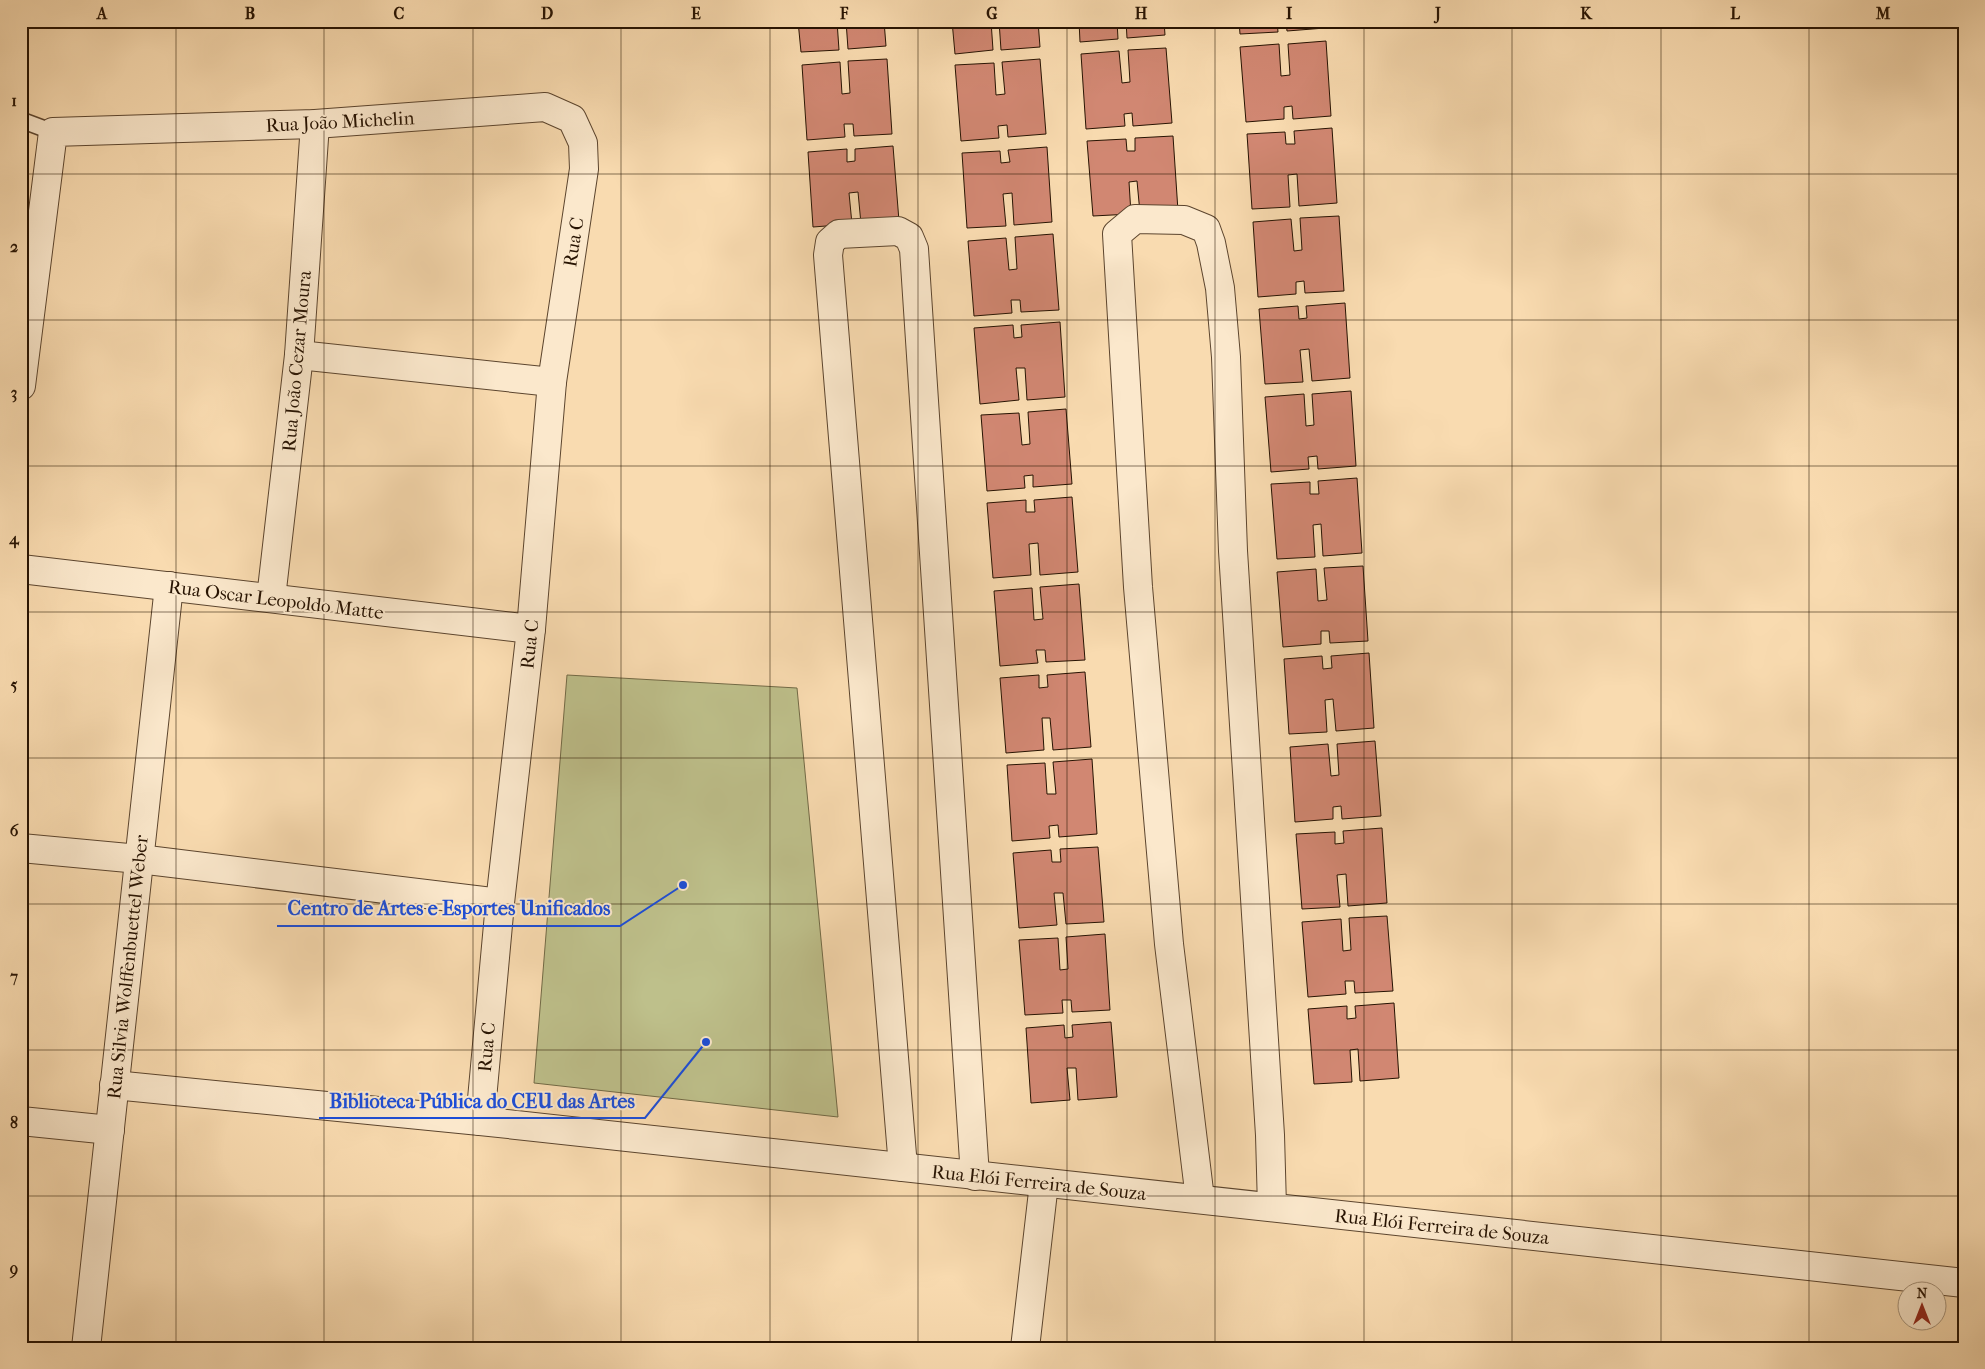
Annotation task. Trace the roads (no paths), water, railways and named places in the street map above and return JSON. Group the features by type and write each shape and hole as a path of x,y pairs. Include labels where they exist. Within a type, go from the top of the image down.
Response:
{"street":[{"name":"Rua João Michelin","path":"53,132 315,124 545,107 572,119 583,143 584,169"},
{"name":"Rua João Cezar Moura","path":"270,598 298,355 315,124"},
{"path":"21,386 53,132"},
{"name":"Rua C","path":"480,1121 500,903 531,629 552,382 584,169"},
{"path":"1200,1199 1169,944 1138,587 1117,234 1135,220 1184,220 1206,229 1211,243 1220,288 1226,357 1233,551 1270,1136 1272,1207"},
{"path":"903,1167 828,255 830,242 839,234 872,231 898,231 909,237 914,250 975,1176"},
{"path":"298,355 552,382"},
{"name":"Rua Oscar Leopoldo Matte","path":"21,569 531,629"},
{"name":"Rua Silvia Wolffenbuettel Weber","path":"86,1348 169,586"},
{"path":"21,848 139,859 500,903"},
{"name":"Rua Elói Ferreira de Souza","path":"114,1085 480,1121 1964,1284"},
{"path":"21,1121 110,1130"},
{"path":"1025,1348 1044,1183"}],"lane":[{"path":"21,120 53,132"}],"place":[{"name":"Centro de Artes e Esportes Unificados","path":"683,885"},
{"name":"Biblioteca Pública do CEU das Artes","path":"706,1042"}]}
